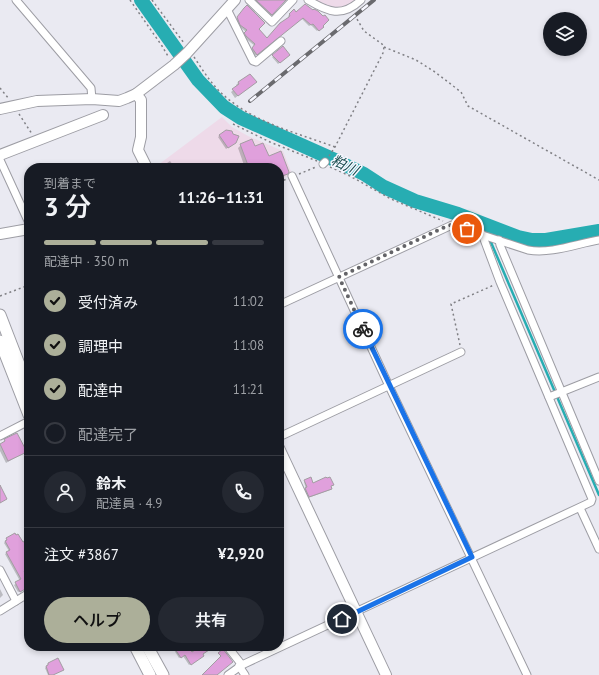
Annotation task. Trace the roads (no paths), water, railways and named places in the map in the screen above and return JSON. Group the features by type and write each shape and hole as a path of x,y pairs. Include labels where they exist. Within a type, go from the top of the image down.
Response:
{"main road":[{"path":"0,315 24,377"},
{"path":"0,341 24,402"},
{"path":"138,651 150,675"},
{"path":"150,651 163,675"}],"street":[{"path":"16,0 91,88 92,99"},
{"path":"0,109 37,101 92,99 119,101 136,94 175,64 235,0"},
{"path":"250,0 272,22 293,0"},
{"path":"308,0 329,11 339,12 351,9 361,0"},
{"path":"228,9 253,61 256,62 281,41"},
{"path":"136,94 141,100 141,137 138,150 144,163"},
{"path":"0,155 103,115"},
{"path":"0,160 24,212"},
{"path":"292,176 389,386 472,557 527,675"},
{"path":"284,303 452,225 528,250 540,251 599,240"},
{"path":"0,234 24,230"},
{"path":"487,236 500,282 599,480"},
{"path":"284,645 591,502 592,500 555,394 499,240"},
{"path":"284,435 461,352"},
{"path":"555,394 599,377"},
{"path":"0,436 24,424"},
{"path":"284,459 386,675"},
{"path":"580,508 599,549"},
{"path":"0,570 16,601"},
{"path":"0,611 24,595"},
{"path":"231,651 241,665 245,675"},
{"path":"228,675 241,665 271,651"}],"waterway":[{"name":"粕川","path":"141,0 198,80 224,107 241,118 337,161 364,174 384,187 415,201 458,214 518,237 532,240 546,240 599,231"},
{"path":"484,224 488,235"},
{"path":"490,240 599,495"}],"railway":[{"path":"250,101 374,0"}]}
